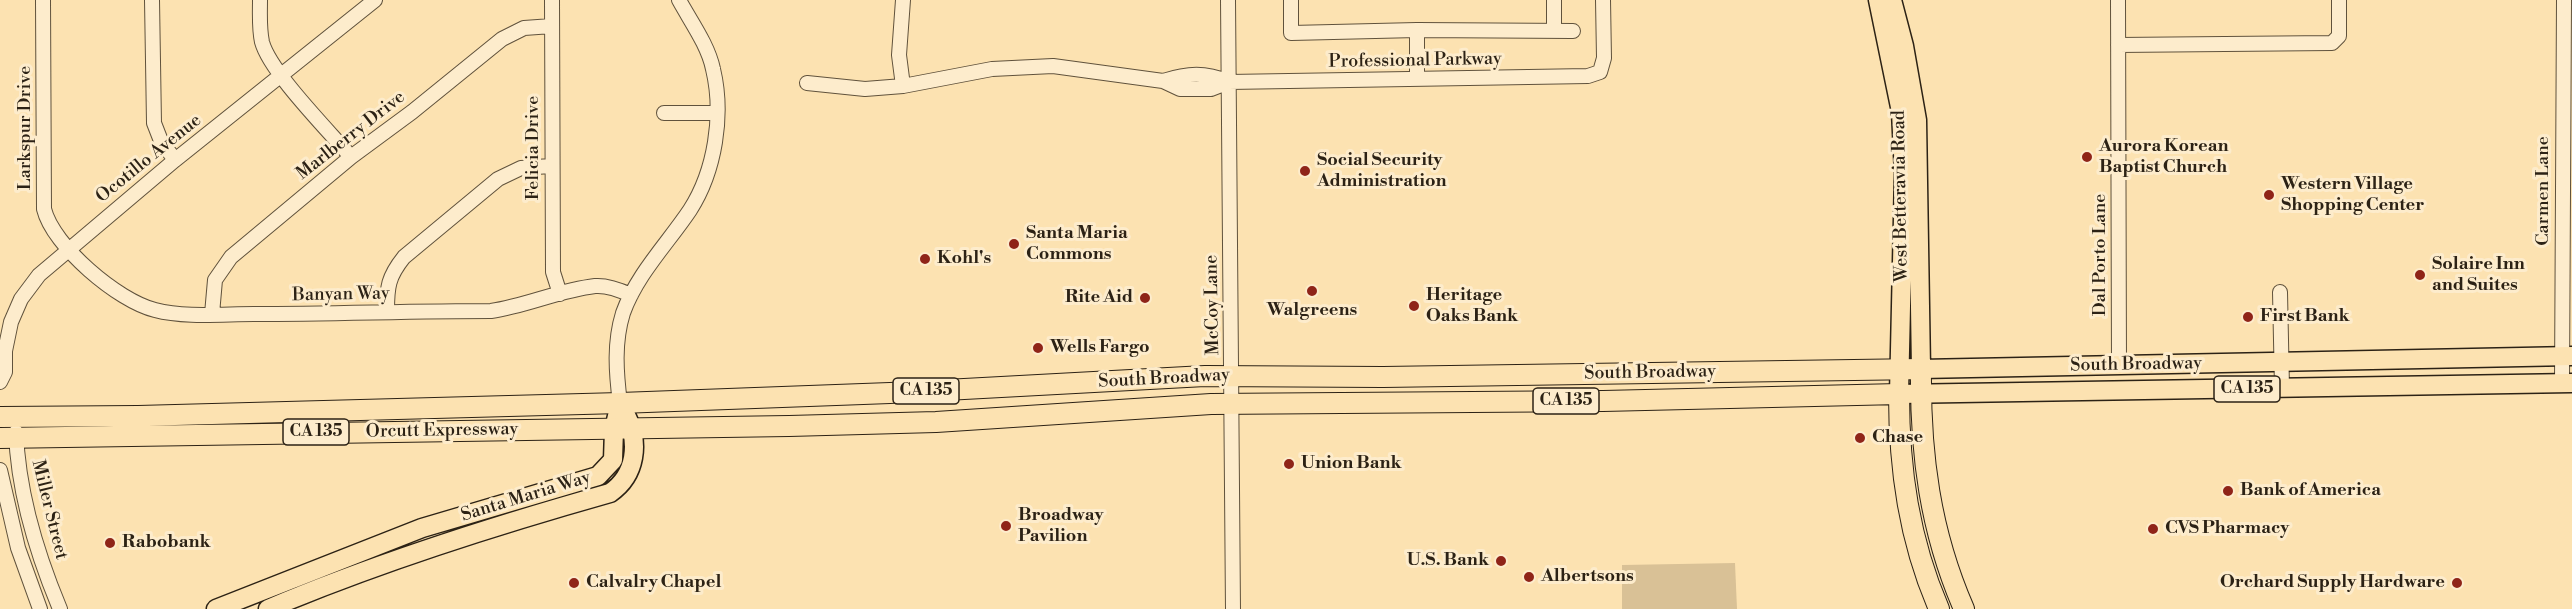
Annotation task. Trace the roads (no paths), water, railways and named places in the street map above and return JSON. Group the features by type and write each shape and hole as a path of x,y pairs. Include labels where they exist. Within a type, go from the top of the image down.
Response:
{"highway":[{"name":"South Broadway","path":"620,403 890,393 1232,375 1383,377 1921,369"},
{"name":"West Betteravia Road","path":"1921,369 1923,447 1931,507 1950,575 1964,609"},
{"path":"1477,402 1478,375"},
{"name":"South Broadway","path":"623,429 936,422 1232,404 1899,394"},
{"path":"1899,394 1899,430 1909,518 1928,584 1939,609"},
{"name":"Orcutt Expressway","path":"8,417 138,416 620,403"},
{"name":"Orcutt Expressway","path":"8,438 623,429"}],"main road":[{"name":"West Betteravia Road","path":"1878,0 1901,112 1904,174 1899,394"},
{"name":"West Betteravia Road","path":"1892,0 1906,57 1917,120 1921,369"},
{"name":"South Broadway","path":"1921,369 2567,356"},
{"path":"2119,391 2123,381 2129,375 2149,372 2234,369 2248,362"},
{"name":"South Broadway","path":"1899,394 2567,383"},
{"name":"Santa Maria Way","path":"268,609 388,561 529,516 610,494 621,486 631,468 620,403"},
{"name":"Santa Maria Way","path":"216,609 422,528 598,476 613,460 623,429"}],"street":[{"name":"Larkspur Drive","path":"43,0 44,209 47,220 69,249"},
{"path":"152,0 154,123 157,135 175,160"},
{"path":"260,0 260,30 263,44 282,75 351,157"},
{"name":"Ocotillo Avenue","path":"1,382 5,372 5,351 9,332 21,299 39,275 175,160 375,0"},
{"name":"Felicia Drive","path":"552,0 553,272 560,294"},
{"path":"620,403 616,350 623,313 631,295 699,193 712,159 716,113 713,68 705,47 680,0"},
{"path":"903,0 899,55 903,86"},
{"path":"1223,0 1228,0"},
{"name":"McCoy Lane","path":"1228,0 1233,609"},
{"path":"1291,0 1291,33 1417,30 1573,31"},
{"path":"1554,0 1554,30"},
{"name":"Professional Parkway","path":"807,83 865,89 903,86 992,69 1053,66 1163,81 1180,75 1211,75 1229,82 1588,76 1600,72 1604,57 1603,0"},
{"name":"Dal Porto Lane","path":"2118,0 2119,365"},
{"path":"2118,45 2335,42 2339,36 2339,0"},
{"name":"Carmen Lane","path":"2564,0 2567,137 2567,383"},
{"name":"Marlberry Drive","path":"212,314 215,280 231,257 351,157 412,112 502,39 524,28 552,26"},
{"path":"1417,30 1417,79"},
{"path":"664,113 716,113"},
{"path":"387,311 387,288 392,272 404,257 503,176 521,168 551,166"},
{"name":"Banyan Way","path":"69,249 103,283 127,299 158,311 212,314 491,311 514,308 597,286 631,295"},
{"path":"2280,292 2282,388"},
{"name":"Miller Street","path":"8,417 8,438 36,540 60,609"},
{"name":"Miller Street","path":"0,470 18,549 40,609"}],"place":[{"name":"Aurora Korean Baptist Church","path":"2087,157"},
{"name":"Social Security Administration","path":"1305,171"},
{"name":"Western Village Shopping Center","path":"2269,195"},
{"name":"Santa Maria Commons","path":"1014,244"},
{"name":"Kohl's","path":"925,259"},
{"name":"Solaire Inn and Suites","path":"2420,275"},
{"name":"Walgreens","path":"1312,291"},
{"name":"Rite Aid","path":"1145,298"},
{"name":"Heritage Oaks Bank","path":"1414,306"},
{"name":"First Bank","path":"2248,317"},
{"name":"Wells Fargo","path":"1038,348"},
{"name":"Chase","path":"1860,438"},
{"name":"Union Bank","path":"1289,464"},
{"name":"Bank of America","path":"2228,491"},
{"name":"Broadway Pavilion","path":"1006,526"},
{"name":"CVS Pharmacy","path":"2153,529"},
{"name":"Rabobank","path":"110,543"},
{"name":"U.S. Bank","path":"1501,561"},
{"name":"Albertsons","path":"1529,577"},
{"name":"Calvalry Chapel","path":"574,583"},
{"name":"Orchard Supply Hardware","path":"2457,583"}]}
